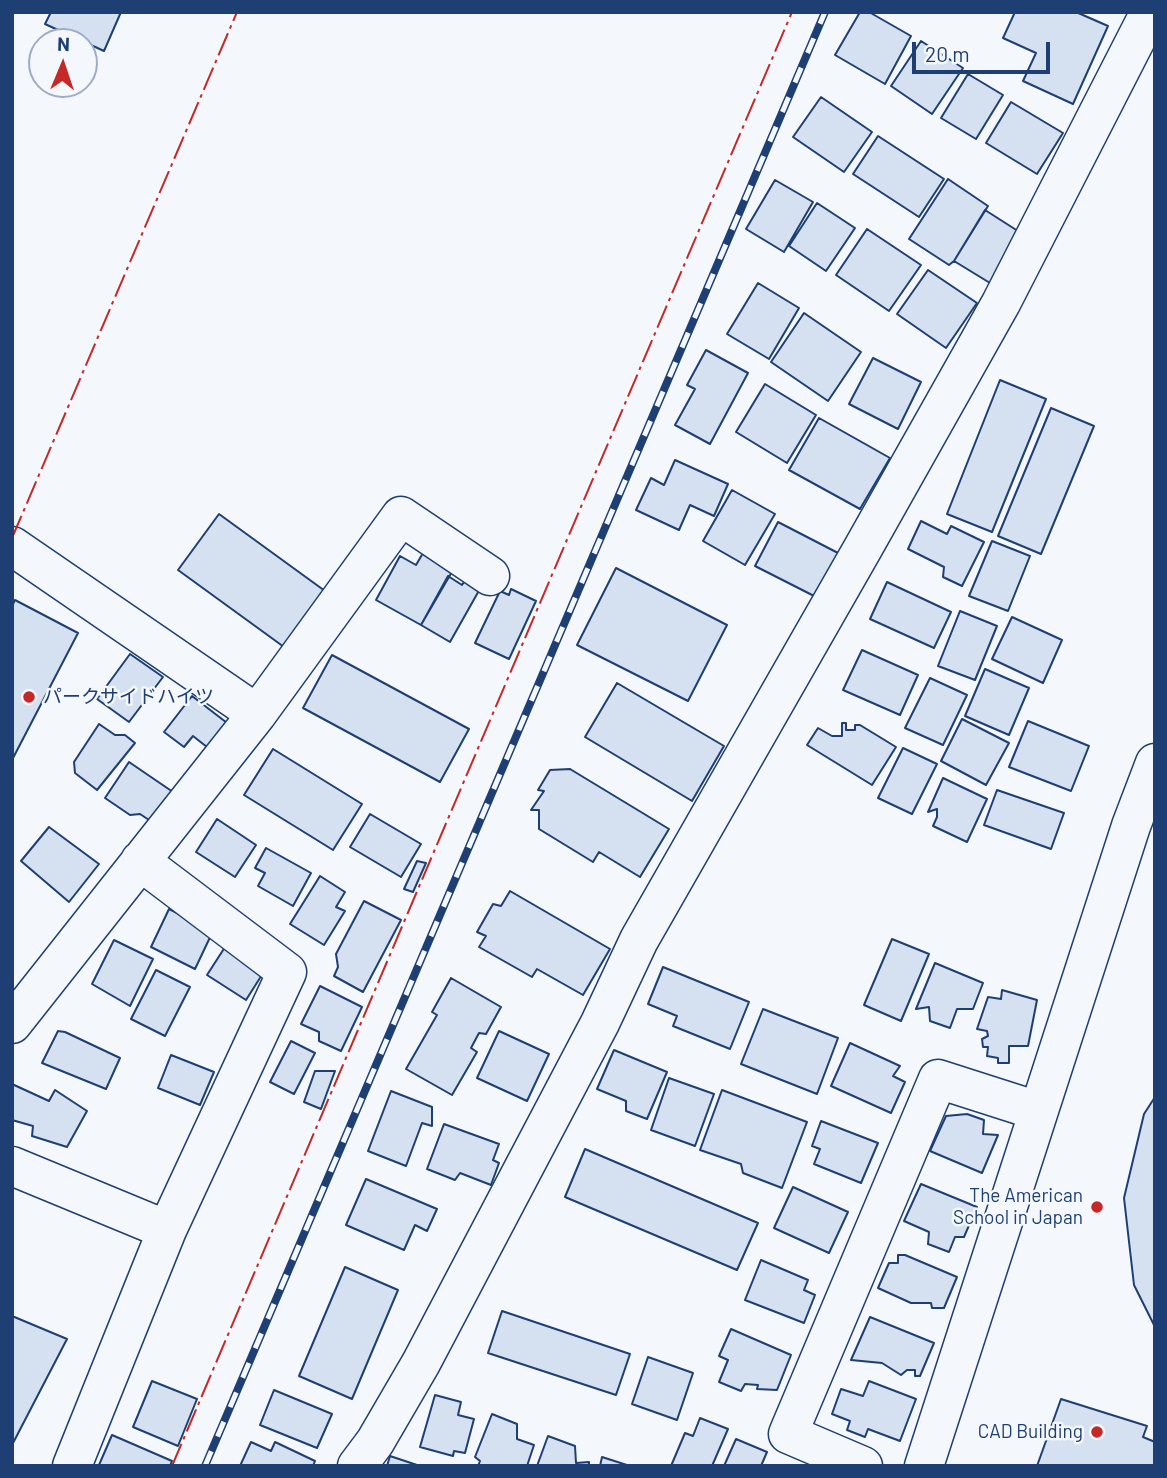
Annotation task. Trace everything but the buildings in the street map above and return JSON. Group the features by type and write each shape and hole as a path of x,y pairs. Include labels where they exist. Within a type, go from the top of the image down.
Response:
{"street":[{"path":"356,1466 375,1442 421,1363 600,1023 639,940 1001,303 1150,12"},
{"path":"12,1024 257,715 401,516 490,576"},
{"path":"12,546 257,715"},
{"path":"925,1466 1038,1111 1127,839 1155,763"},
{"path":"72,1466 167,1230 287,972 141,861"},
{"path":"863,1466 788,1434 938,1079 1038,1111"},
{"path":"12,1166 167,1230"}],"railway":[{"path":"205,1466 825,12"}],"power":[{"path":"12,538 237,12"},
{"path":"172,1466 792,12"}],"place":[{"name":"パークサイドハイツ","path":"29,697"},
{"name":"The American School in Japan","path":"1097,1207"},
{"name":"CAD Building","path":"1097,1432"}]}
